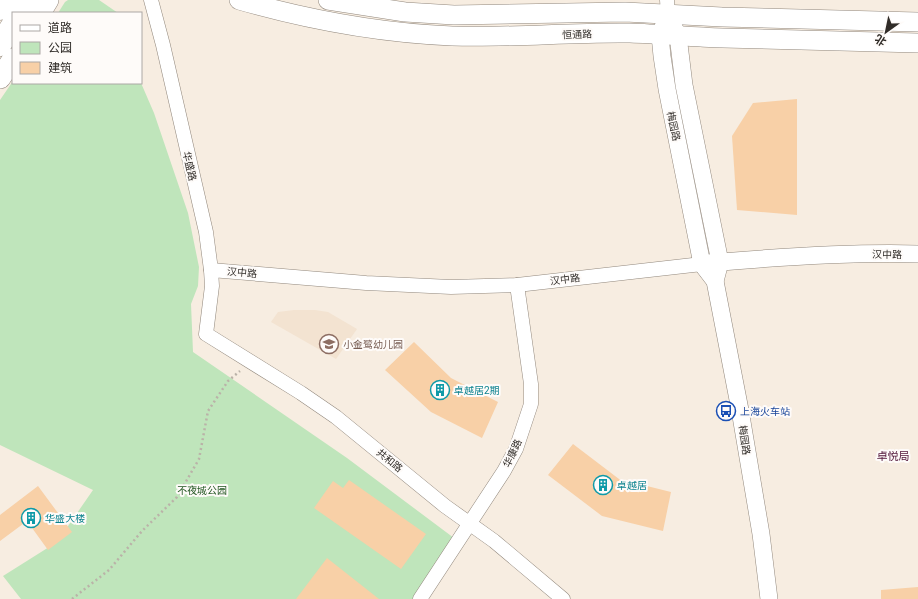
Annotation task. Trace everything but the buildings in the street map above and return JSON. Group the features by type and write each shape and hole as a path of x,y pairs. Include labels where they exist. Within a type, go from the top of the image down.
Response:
{"highway":[{"path":"0,9 6,0"},
{"path":"21,12 28,0"},
{"path":"0,45 12,26"}],"main road":[{"path":"41,12 48,0"},
{"name":"恒通路","path":"240,0 309,18 403,33 478,36 598,33 918,43"},
{"path":"328,0 405,12 454,15 598,12 667,7 722,17 918,22"},
{"path":"0,78 12,60"}],"street":[{"name":"华盛路","path":"151,0 163,45 206,232 211,270 211,302 206,334"},
{"name":"梅园路","path":"667,7 669,35 667,89 702,264 714,281 740,410 761,534 769,599"},
{"name":"梅园路","path":"669,35 684,86 720,262 714,281"},
{"name":"汉中路","path":"211,270 418,287 451,287 517,285 720,262 822,255 888,253 918,254"},
{"name":"华康路","path":"420,599 504,471 516,449 531,404 531,384 517,285"},
{"name":"共和路","path":"206,334 336,416 470,524 494,541 563,599"}],"path":[{"path":"72,599 109,570 142,531 177,496 199,459 208,411 228,381 251,362"}],"shaded area":[{"name":"小金鹭幼儿园","path":"315,310 328,312 357,329 336,359 271,322 278,312"}],"green space":[{"path":"68,0 99,0 117,12 59,12"},
{"name":"不夜城公园","path":"12,82 12,84 141,84 154,113 188,213 199,267 198,286 191,304 193,352 347,458 462,544 423,599 21,599 3,576 57,542 93,490 0,445 0,100"}],"place":[{"name":"小金鹭幼儿园","path":"329,344"},
{"name":"卓越居2期","path":"440,390"},
{"name":"上海火车站","path":"726,411"},
{"name":"卓越居","path":"603,485"},
{"name":"华盛大楼","path":"31,518"}],"district":[{"name":"卓悦局","path":"893,456"}]}
